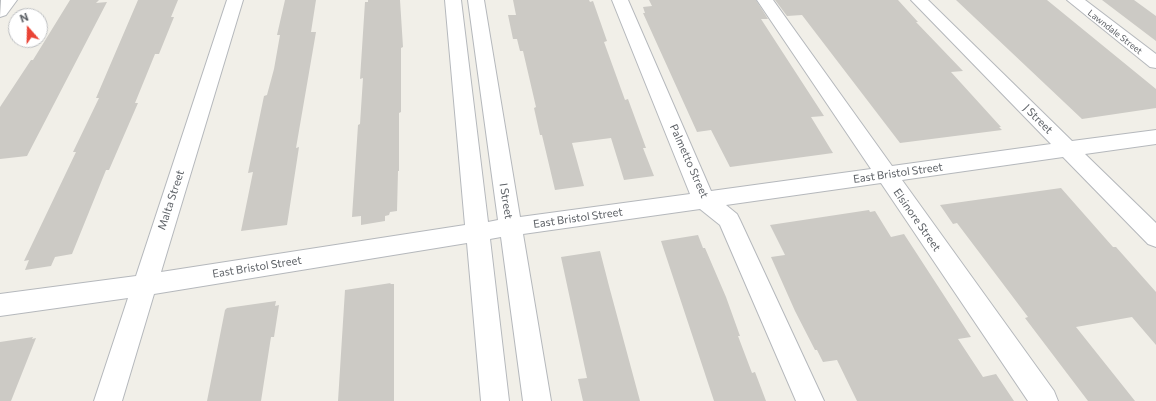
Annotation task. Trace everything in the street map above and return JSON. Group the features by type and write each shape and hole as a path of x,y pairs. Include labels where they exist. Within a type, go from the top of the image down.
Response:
{"street":[{"path":"0,12 9,0"},
{"name":"Malta Street","path":"108,401 234,0"},
{"path":"453,0 495,401"},
{"name":"I Street","path":"476,0 537,401"},
{"name":"Palmetto Street","path":"620,0 704,200 729,220 810,401"},
{"name":"Elsinore Street","path":"764,0 1044,401"},
{"name":"J Street","path":"919,0 1156,238"},
{"name":"Lawndale Street","path":"1074,0 1156,63"},
{"name":"East Bristol Street","path":"0,305 144,285 510,227 1156,136"}],"building":[{"path":"70,0 99,0 96,3 107,2 27,156 0,159 0,107 40,48 48,48 48,36"},
{"path":"138,0 178,0 171,17 174,17 159,54 155,54 135,103 138,103 109,170 106,170 72,254 55,257 51,266 25,270 29,260 24,261 76,152 73,152 99,98 96,98"},
{"path":"285,0 316,0 311,32 316,32 296,148 299,147 287,225 241,231 253,172 248,173 264,96 267,95 274,69 280,35 277,35"},
{"path":"368,0 400,0 403,47 401,48 401,112 399,113 397,211 390,212 389,215 385,216 385,221 361,225 361,216 352,217 358,125 360,124 363,78 360,79 365,2 368,2"},
{"path":"513,0 593,1 607,41 604,42 625,100 628,99 646,148 643,148 654,176 624,180 611,138 572,143 584,186 555,190 542,135 540,135 534,108 536,107 523,51 520,51 517,39 513,39 508,15 516,15"},
{"path":"649,0 756,0 768,19 761,19 824,116 811,117 833,153 730,167 711,130 697,132 643,13 645,13 643,7 652,6"},
{"path":"775,0 898,0 918,22 916,22 963,71 951,72 1001,127 999,127 1002,130 900,143 802,15 787,16"},
{"path":"956,0 1047,0 1156,89 1156,108 1082,119"},
{"path":"1102,0 1134,0 1156,16 1156,41"},
{"path":"1061,188 1113,247 1116,247 1156,292 1156,345 1132,317 1076,327 1135,401 1088,401 1025,318 1028,317 957,223 953,224 940,205"},
{"path":"869,210 870,212 875,211 891,237 904,234 971,337 958,339 983,377 996,374 1014,401 857,401 837,360 823,362 817,350 815,350 795,311 771,257 785,255 770,225"},
{"path":"698,235 726,297 740,336 738,336 752,373 755,372 766,401 714,401 661,241"},
{"path":"600,251 640,401 583,401 578,379 587,378 561,257"},
{"path":"391,283 390,284 394,284 394,401 338,401 345,290"},
{"path":"276,301 275,306 279,305 274,337 271,337 261,401 207,401 225,310 227,308"},
{"path":"33,337 32,339 36,338 11,401 0,401 0,342"}]}
